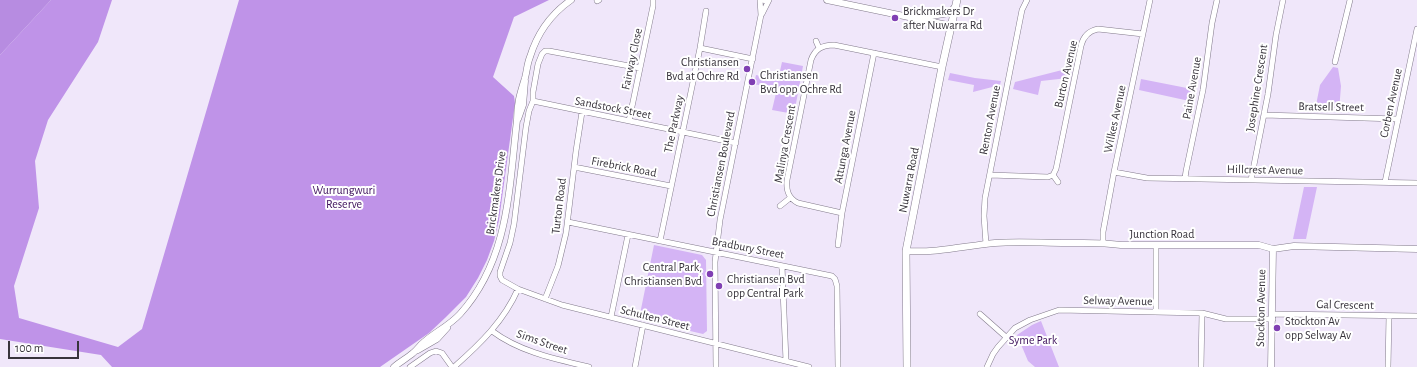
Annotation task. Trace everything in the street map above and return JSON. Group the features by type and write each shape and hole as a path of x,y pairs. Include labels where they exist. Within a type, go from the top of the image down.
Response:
{"main road":[{"name":"Nuwarra Road","path":"907,367 906,252 942,67 956,4"}],"street":[{"name":"Brickmakers Drive","path":"394,367 415,352 426,340 449,325 460,314 477,292 490,269 500,244 506,212 517,120 525,95 525,77 529,58 538,35 552,16 570,0"},
{"name":"Fairway Close","path":"629,121 653,0"},
{"name":"Christiansen Boulevard","path":"716,367 715,252 761,15 760,0"},
{"name":"Christiansen Boulevard","path":"761,15 768,0"},
{"path":"827,0 952,26"},
{"name":"Renton Avenue","path":"986,244 984,206 1022,10 1027,0"},
{"name":"Wilkes Avenue","path":"1103,243 1103,232 1114,172 1150,0"},
{"name":"Paine Avenue","path":"1185,178 1203,90 1212,23 1217,0"},
{"name":"Josephine Crescent","path":"1251,180 1264,115 1276,35 1283,0"},
{"path":"1335,62 1350,0"},
{"path":"917,18 949,13 956,4"},
{"name":"The Parkway","path":"660,241 700,48 706,11"},
{"name":"Burton Avenue","path":"1053,175 1056,170 1084,37 1091,31 1098,29 1120,30 1143,34"},
{"name":"Corben Avenue","path":"1385,182 1417,29"},
{"path":"816,41 819,48 834,45 942,67"},
{"path":"700,48 753,59"},
{"name":"Malinya Crescent","path":"819,48 813,55 787,180 787,190 790,198 802,205 842,213"},
{"path":"533,101 533,92 538,64 540,56 545,51 640,68"},
{"name":"Attunga Avenue","path":"838,245 842,213 874,53"},
{"name":"Sandstock Street","path":"533,101 736,142"},
{"name":"Schulten Street","path":"533,101 526,127 514,224 510,243 500,272 501,279 504,282 545,300 566,306 809,367"},
{"name":"Turton Road","path":"545,300 558,266 564,244 582,112"},
{"name":"Bratsell Street","path":"1264,115 1398,119"},
{"name":"Firebrick Road","path":"574,167 671,186"},
{"name":"Hillcrest Avenue","path":"1114,172 1147,178 1417,183"},
{"path":"990,175 1048,177 1053,175 1058,182"},
{"name":"Malinya Crescent","path":"780,206 790,198"},
{"name":"Bradbury Street","path":"568,222 828,274 836,279 837,286 838,367"},
{"path":"611,317 628,235"},
{"name":"Junction Road","path":"906,252 945,250 1009,242 1103,243 1121,245 1259,245 1273,249 1294,246 1417,249"},
{"path":"1156,245 1156,312"},
{"name":"Stockton Avenue","path":"1272,367 1273,249"},
{"path":"782,266 786,361"},
{"path":"410,367 430,353 436,351 442,353 453,367 476,348 492,331 511,304 518,289"},
{"name":"Selway Avenue","path":"987,367 992,354 1015,328 1030,320 1060,310 1202,313 1226,318 1273,316"},
{"path":"1201,367 1202,313"},
{"path":"980,314 1006,337"},
{"name":"Gal Crescent","path":"1273,316 1417,316"},
{"path":"1388,367 1389,316"},
{"path":"635,367 643,325"},
{"name":"Sims Street","path":"492,331 502,338 526,349 589,367"}],"green space":[{"name":"Wurrungwuri Reserve","path":"51,0 112,0 98,42 48,120 35,161 39,208 14,286 19,318 118,347 142,329 239,0 549,0 514,17 493,77 514,96 515,103 499,220 494,241 478,278 466,297 429,333 380,367 112,367 101,355 0,339 0,55"},
{"path":"782,62 803,66 794,114 772,110 777,89 754,84 756,75 778,80"},
{"path":"1333,67 1338,68 1341,86 1339,111 1315,110 1320,85"},
{"path":"1070,68 1068,78 1041,81 1038,95 1013,89 1015,82"},
{"path":"950,73 1001,81 1000,85 973,92 974,85 948,80"},
{"path":"1141,79 1197,90 1194,102 1139,90"},
{"path":"1304,187 1317,187 1306,239 1293,239"},
{"path":"654,245 702,255 706,260 707,331 703,334 639,319"},
{"name":"Syme Park","path":"1041,321 1059,367 1035,367 1028,361 1017,335"}],"shaded area":[{"path":"0,0 51,0 0,55"}],"place":[{"name":"Brickmakers Dr after Nuwarra Rd","path":"895,18"},
{"name":"Christiansen Bvd at Ochre Rd","path":"747,69"},
{"name":"Christiansen Bvd opp Ochre Rd","path":"752,82"},
{"name":"Central Park, Christiansen Bvd","path":"710,274"},
{"name":"Christiansen Bvd opp Central Park","path":"719,286"},
{"name":"Stockton Av opp Selway Av","path":"1277,328"}]}
